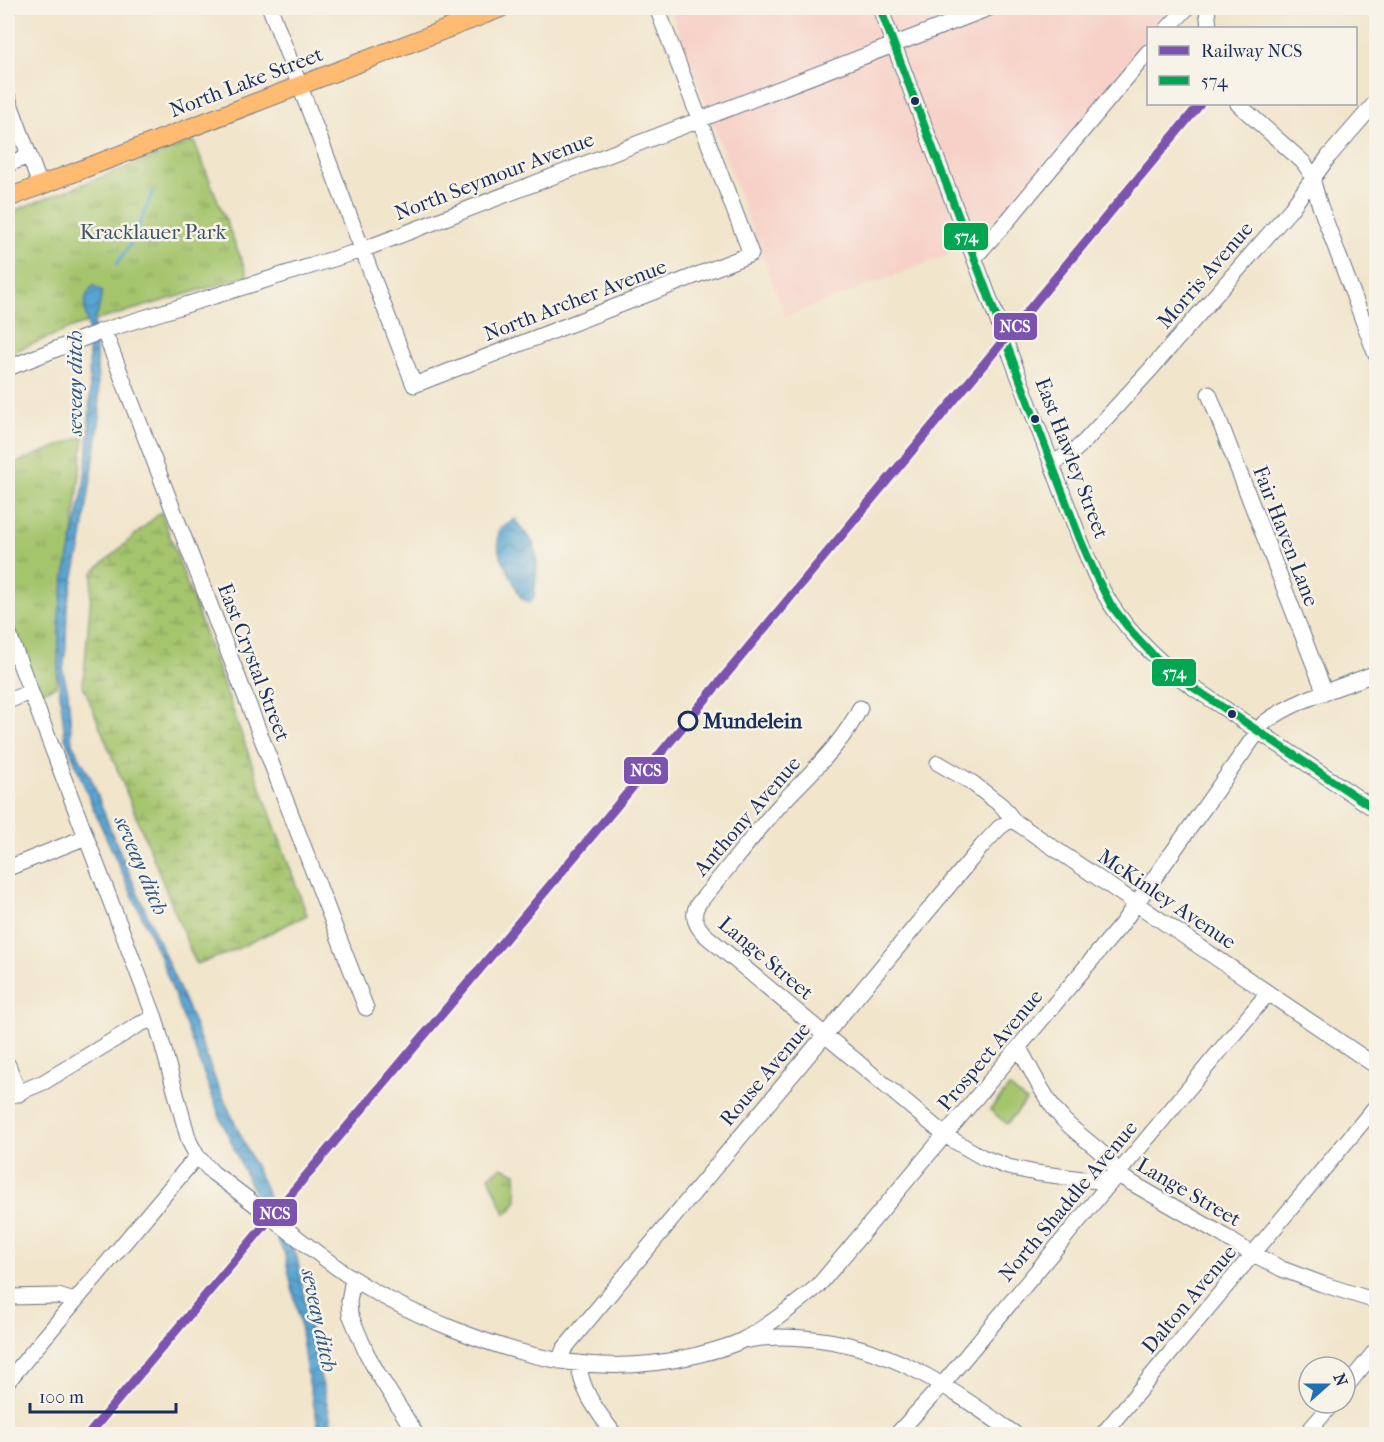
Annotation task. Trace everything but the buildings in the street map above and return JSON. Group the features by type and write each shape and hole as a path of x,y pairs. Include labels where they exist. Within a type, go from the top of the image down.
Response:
{"main road":[{"name":"North Lake Street","path":"8,198 501,8"}],"street":[{"path":"270,8 362,250"},
{"path":"657,8 699,120"},
{"name":"East Hawley Street","path":"880,8 1101,588 1122,621 1162,664 1191,686 1377,810"},
{"name":"North Seymour Avenue","path":"8,368 103,331 362,250 989,8"},
{"path":"1169,27 1187,8"},
{"path":"1207,8 1209,27"},
{"path":"974,258 1147,54"},
{"path":"8,98 11,117 40,185"},
{"name":"Morris Avenue","path":"1052,463 1073,452 1085,441 1263,240 1312,181 1329,156 1377,102"},
{"path":"1239,105 1303,162 1310,172 1320,206 1377,355"},
{"name":"North Archer Avenue","path":"362,250 414,385 751,254 699,120"},
{"path":"11,163 29,156"},
{"name":"East Crystal Street","path":"103,331 366,1008"},
{"name":"Fair Haven Lane","path":"1209,394 1325,693"},
{"path":"8,632 155,1018 168,1060 183,1124 197,1156 8,1381"},
{"name":"Prospect Avenue","path":"197,1156 213,1173 353,1278 397,1304 484,1341 520,1353 579,1364 660,1362 711,1351 740,1341 783,1315 818,1286 946,1136 1137,905 1206,802 1258,730 1276,714 1377,673"},
{"path":"8,701 30,692"},
{"name":"Anthony Avenue","path":"696,925 695,914 698,904 854,722 860,708"},
{"name":"McKinley Avenue","path":"938,763 970,782 1002,806 1011,819 1377,1066"},
{"name":"Rouse Avenue","path":"559,1361 564,1349 642,1253 982,846 1011,819"},
{"path":"8,868 86,837"},
{"name":"Lange Street","path":"696,925 946,1136 982,1156 1008,1167 1036,1173 1098,1181 1118,1174 1282,1269 1377,1301"},
{"name":"North Shaddle Avenue","path":"897,1434 943,1384 1268,993"},
{"path":"8,1065 13,1096 44,1082 140,1024 155,1018"},
{"path":"1019,1048 1059,1115 1074,1131 1109,1160 1118,1174"},
{"name":"Dalton Avenue","path":"1103,1434 1377,1106"},
{"path":"353,1278 349,1302 353,1321 378,1374 416,1434"},
{"path":"8,1297 58,1296 74,1301"},
{"path":"740,1341 765,1336 781,1336 827,1339 859,1346 888,1356 943,1384 1014,1434"},
{"path":"1357,1374 1377,1350"},
{"path":"579,1364 579,1372 585,1389 614,1434"},
{"path":"1306,1434 1323,1415"}],"shaded area":[{"path":"670,8 1181,8 1164,27 1147,27 1147,46 983,234 953,253 785,317"}],"green space":[{"name":"Kracklauer Park","path":"194,141 248,276 74,327 8,354 8,213"},
{"path":"84,436 56,686 32,696 8,618 8,466"},
{"path":"161,512 307,915 226,954 196,964 83,685 93,572"},
{"path":"1009,1087 1026,1101 1007,1124 990,1110"},
{"path":"502,1167 516,1173 517,1200 510,1212 505,1214 489,1176"}],"water":[{"path":"94,286 102,291 98,313 94,319 100,418 81,545 67,606 63,672 68,692 72,743 91,778 111,831 191,1016 217,1084 297,1257 312,1339 317,1348 315,1353 334,1434 320,1434 307,1373 299,1318 284,1252 220,1117 161,959 93,808 65,737 58,674 59,613 83,491 88,451 90,395 88,325 85,304 87,293"},
{"path":"515,519 535,548 537,569 534,598 530,603 521,598 499,552 499,530"}],"waterway":[{"path":"117,264 130,245 153,192"}],"rail line":[{"name":"NCS","path":"89,1434 605,820 1199,105"}],"transit line":[{"name":"574","path":"880,8 1080,539 1111,605 1153,655 1191,686 1376,810"}],"place":[{"name":"Mundelein","path":"688,721"}],"water label":[{"name":"seveay ditch","path":"74,383"},
{"name":"seveay ditch","path":"142,865"},
{"name":"seveay ditch","path":"320,1320"}]}
